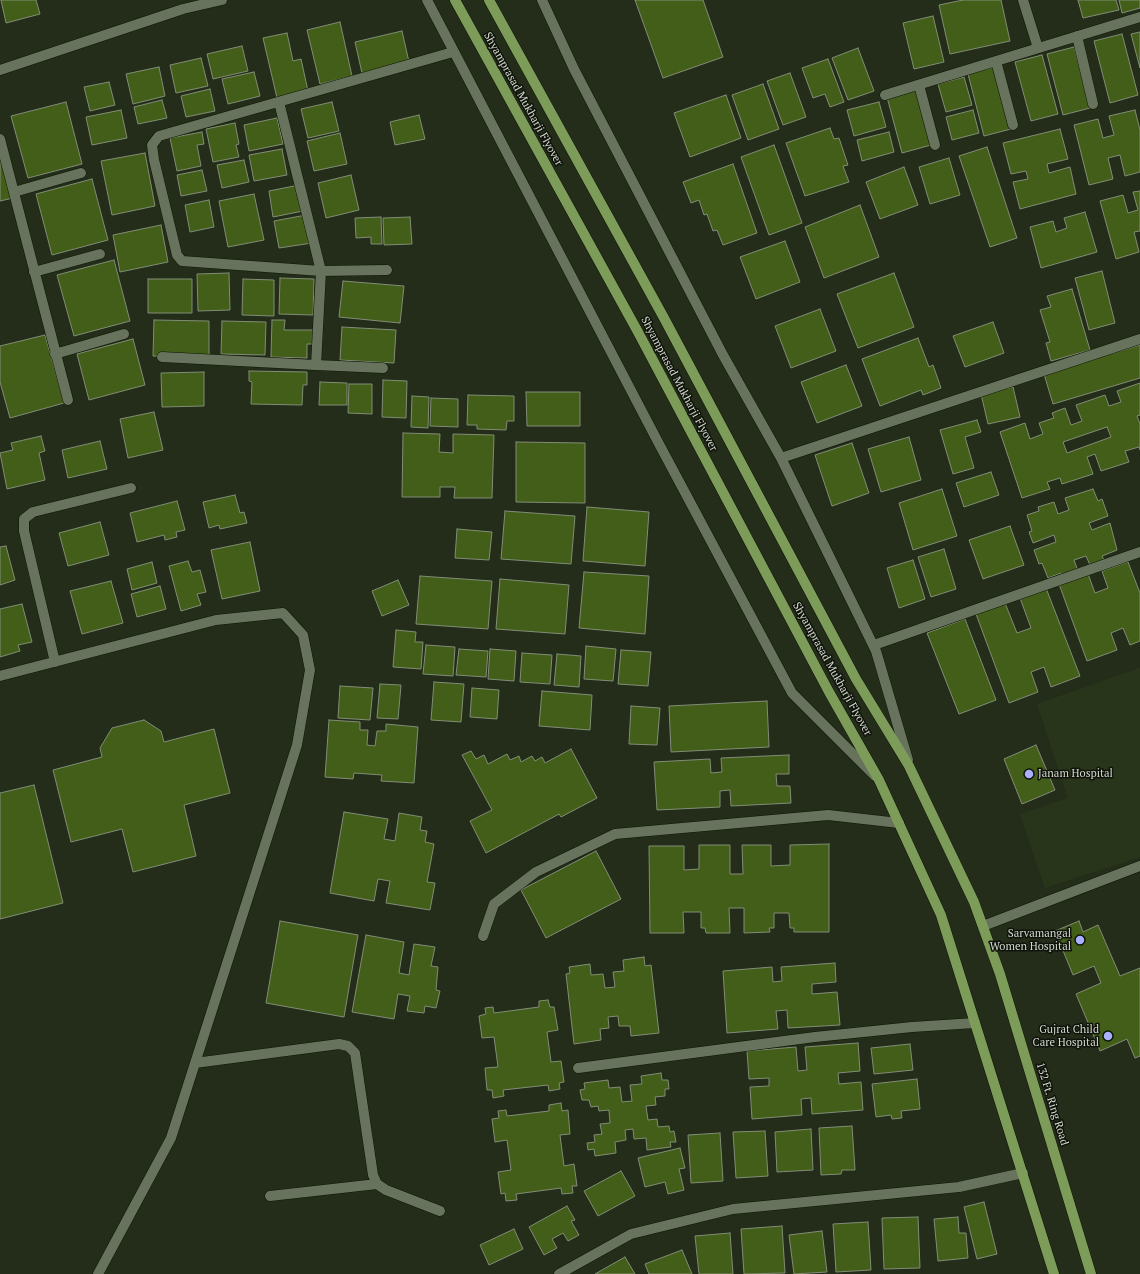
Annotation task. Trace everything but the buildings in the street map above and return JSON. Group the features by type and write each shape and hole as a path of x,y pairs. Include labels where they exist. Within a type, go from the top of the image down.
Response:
{"main road":[{"name":"Shyamprasad Mukharji Flyover","path":"455,0 638,332 829,692 880,780"},
{"name":"Shyamprasad Mukharji Flyover","path":"489,0 664,318 856,679 909,766"},
{"name":"132 Ft. Ring Road","path":"909,766 974,902 983,926 1000,974 1091,1274"},
{"path":"880,780 941,915 1054,1274"}],"street":[{"path":"0,70 183,9 222,0"},
{"path":"427,0 661,449 792,693 880,780"},
{"path":"542,0 574,70 723,355 781,458 874,645 909,766"},
{"path":"1023,0 1038,48"},
{"path":"885,95 1140,17"},
{"path":"1077,36 1093,104"},
{"path":"387,270 321,271 182,261 177,255 152,145 159,136 453,52"},
{"path":"996,61 1013,125"},
{"path":"919,85 934,145"},
{"path":"279,102 321,271 316,365"},
{"path":"0,139 68,400"},
{"path":"14,192 81,173"},
{"path":"34,272 100,254"},
{"path":"55,354 124,334"},
{"path":"781,458 1140,340"},
{"path":"162,357 383,368"},
{"path":"55,662 24,531 24,519 33,512 131,488"},
{"path":"874,645 1140,552"},
{"path":"0,676 224,619 283,613 303,635 310,670 297,745 171,1138 98,1274"},
{"path":"484,936 494,904 536,872 615,834 828,815 899,823"},
{"path":"983,926 1140,866"},
{"path":"578,1068 815,1037 912,1027 975,1024"},
{"path":"195,1063 339,1044 348,1046 355,1053 373,1175 377,1184 386,1190 440,1211"},
{"path":"559,1274 631,1234 733,1209 959,1187 1023,1173"},
{"path":"270,1196 377,1184"}],"shaded area":[{"path":"1140,668 1140,857 1045,888 1020,814 1068,798 1037,704"}],"place":[{"name":"Janam Hospital","path":"1029,774"},
{"name":"Sarvamangal Women Hospital","path":"1080,940"},
{"name":"Gujrat Child Care Hospital","path":"1108,1036"}]}
